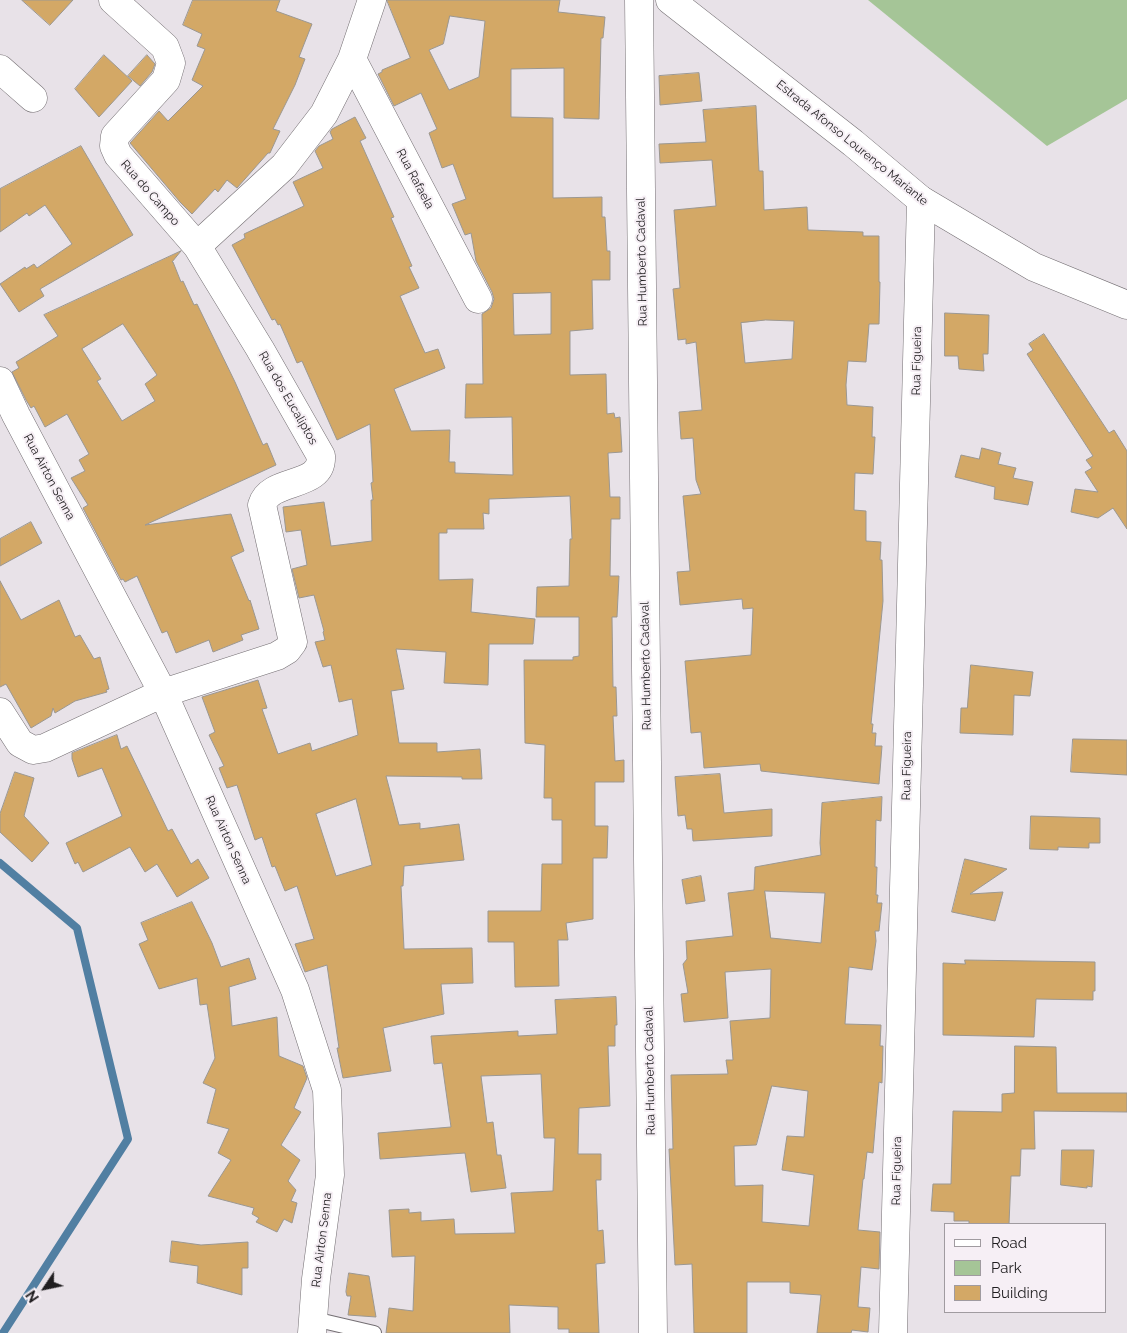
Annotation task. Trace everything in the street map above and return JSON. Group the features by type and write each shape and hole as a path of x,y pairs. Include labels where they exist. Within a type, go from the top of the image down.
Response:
{"street":[{"name":"Rua do Campo","path":"113,0 164,48 171,63 166,80 115,136 114,146 118,155 197,246"},
{"path":"197,246 284,166 324,114 352,59 372,0"},
{"name":"Rua Humberto Cadaval","path":"640,0 653,1333"},
{"name":"Estrada Afonso Lourenço Mariante","path":"670,0 853,143 920,200 1034,267 1127,305"},
{"name":"Rua Rafaela","path":"352,59 478,299"},
{"path":"0,69 33,98"},
{"name":"Rua Figueira","path":"893,1333 920,200"},
{"name":"Rua dos Eucaliptos","path":"0,712 20,744 33,750 45,748 163,693 277,656 287,650 293,642 262,505 264,498 270,492 317,472 322,465 321,456 260,349 197,246"},
{"name":"Rua Airton Senna","path":"0,381 163,693 295,990 327,1090 330,1175 316,1279 313,1326"}],"lane":[{"path":"313,1326 374,1333"}],"green space":[{"path":"868,0 1127,0 1127,99 1047,146"}],"building":[{"path":"22,0 73,0 50,25"},
{"path":"193,0 280,0 276,11 312,24 299,57 305,59 295,85 273,129 280,131 270,153 237,188 227,180 218,192 215,189 192,214 130,143 159,111 168,121 203,86 192,80 205,49 197,46 202,34 183,25"},
{"path":"387,0 560,0 558,12 605,17 603,38 601,38 599,119 564,118 564,68 511,69 511,117 553,118 553,198 602,197 602,217 605,217 607,251 610,251 610,280 592,280 593,329 570,331 570,375 606,374 607,414 614,413 615,418 620,417 622,452 608,453 610,497 620,497 620,519 611,519 610,576 619,576 617,617 612,617 613,687 616,687 617,716 613,716 615,761 624,760 624,782 595,782 595,826 608,826 607,858 593,858 593,919 566,923 568,940 558,940 559,986 515,987 514,942 488,942 488,911 541,911 542,864 562,864 562,820 552,820 552,798 544,798 545,745 525,743 524,660 573,660 573,657 579,656 579,617 536,617 537,587 569,586 570,539 572,539 570,496 489,499 489,514 483,513 484,529 447,529 447,533 439,533 439,580 473,579 471,612 535,619 533,644 489,644 488,685 444,683 446,652 396,649 404,689 391,691 399,743 437,743 437,752 480,749 482,779 386,776 399,825 420,823 420,829 459,824 464,860 404,866 403,886 401,886 404,949 472,948 473,983 441,984 444,1014 383,1028 391,1071 343,1078 337,1048 339,1048 327,965 305,972 295,944 314,939 297,886 285,891 275,866 272,867 262,837 255,840 237,785 227,788 219,768 224,766 209,735 215,732 202,697 258,680 267,708 262,709 278,754 310,743 312,751 358,735 352,699 339,702 331,665 323,667 315,642 325,640 314,595 299,598 292,569 307,565 301,530 286,532 283,507 324,502 331,546 372,541 371,500 373,500 371,483 373,482 370,424 337,440 302,361 297,363 280,324 278,325 275,319 272,320 232,245 245,238 244,234 304,206 293,182 323,168 315,151 319,146 333,139 330,132 332,129 355,117 366,138 360,141 394,217 391,218 412,266 409,267 419,288 400,296 425,353 438,349 445,368 394,389 411,431 450,430 449,462 455,462 455,473 513,475 512,417 465,418 466,384 483,384 482,314 491,308 494,299 476,261 471,233 465,235 452,204 466,199 453,164 442,168 429,133 437,129 421,93 394,106 378,74 382,70 410,58","holes":["450,16 485,21 479,77 449,90 429,50 443,44","551,293 551,334 514,335 513,294","356,799 372,865 336,876 316,814"]},
{"path":"104,55 132,81 99,117 75,89"},
{"path":"147,55 155,64 152,72 140,86 128,76"},
{"path":"699,73 702,101 660,105 659,76"},
{"path":"756,106 759,171 763,171 764,210 807,207 808,230 863,232 863,236 879,236 879,324 869,324 866,362 848,361 846,385 847,405 873,407 872,437 875,437 873,474 855,473 854,510 866,511 866,541 881,542 880,560 882,560 883,601 871,724 873,724 872,733 876,733 875,746 882,746 879,784 761,771 760,764 704,768 701,732 691,733 685,661 751,655 753,608 743,609 742,599 680,605 677,572 690,571 683,496 701,494 696,480 693,438 681,439 679,412 702,410 696,342 686,344 686,339 678,340 673,289 680,288 674,210 716,206 712,160 660,163 659,144 706,142 703,110","holes":["766,320 794,321 792,359 745,363 741,323"]},
{"path":"81,146 133,235 40,289 44,296 19,312 0,284 25,267 26,269 34,264 37,268 72,244 45,205 29,216 27,213 0,232 0,189"},
{"path":"181,251 172,262 194,305 197,304 263,445 267,443 276,465 145,525 231,514 244,551 231,557 250,600 259,629 241,635 243,640 213,652 209,640 176,653 167,631 162,633 137,576 125,582 123,579 121,580 83,508 88,505 71,478 85,471 79,460 89,454 67,414 45,427 34,406 31,408 26,400 12,372 19,368 16,362 58,336 44,315","holes":["123,324 157,375 145,384 155,401 122,421 97,381 101,379 82,349"]},
{"path":"945,313 989,315 988,354 983,354 984,371 959,369 958,356 945,356"},
{"path":"1044,334 1109,433 1114,430 1127,451 1127,529 1113,508 1098,518 1071,512 1075,489 1098,492 1085,472 1092,468 1086,460 1093,456 1027,354 1033,350 1029,344"},
{"path":"982,448 1001,453 998,464 1016,468 1013,478 1033,482 1028,505 994,499 995,487 955,477 961,455 979,459"},
{"path":"31,522 42,543 0,566 0,539"},
{"path":"0,581 21,620 59,600 75,637 80,635 94,659 100,657 109,689 106,690 107,692 75,701 55,713 53,708 51,716 31,728 6,684 0,687"},
{"path":"971,665 1033,672 1030,696 1014,695 1013,735 960,733 961,708 967,708"},
{"path":"117,735 121,749 127,746 168,831 172,829 191,864 198,859 209,878 177,897 157,864 145,872 130,847 83,872 78,862 75,864 66,843 122,816 102,768 78,777 72,759 72,753"},
{"path":"1073,739 1127,740 1127,775 1071,772"},
{"path":"15,772 34,778 24,816 49,843 32,862 0,832 0,814"},
{"path":"720,774 724,813 772,809 772,836 693,841 692,829 687,829 685,815 678,816 675,777"},
{"path":"882,797 881,821 876,820 876,895 878,895 877,903 882,903 879,931 875,931 876,941 872,970 849,967 845,1024 881,1025 880,1046 883,1046 882,1083 879,1082 873,1153 867,1152 858,1230 880,1232 879,1269 861,1267 858,1307 870,1308 868,1332 852,1330 851,1333 817,1333 821,1295 790,1293 790,1282 747,1282 747,1333 694,1333 692,1264 675,1265 669,1149 673,1149 671,1075 728,1074 726,1060 733,1060 730,1021 770,1018 771,969 725,972 728,1018 684,1022 681,994 688,993 683,964 687,959 686,941 733,936 728,893 754,890 755,867 821,855 822,803","holes":["765,891 825,893 821,943 771,938","772,1086 808,1091 804,1137 787,1136 782,1170 814,1175 809,1226 762,1222 763,1185 735,1186 734,1146 756,1145"]},
{"path":"1031,816 1100,818 1100,843 1089,843 1089,848 1058,847 1058,850 1030,849"},
{"path":"965,859 1007,869 970,894 1003,892 995,921 952,912"},
{"path":"701,876 705,901 686,904 682,880"},
{"path":"192,902 212,943 221,967 249,958 256,979 229,987 232,1026 277,1017 279,1056 303,1066 307,1078 294,1108 301,1112 281,1145 300,1160 288,1181 296,1190 291,1201 297,1203 292,1223 284,1219 277,1232 256,1222 259,1218 252,1214 254,1208 208,1196 231,1160 218,1153 229,1129 207,1123 216,1089 203,1083 215,1058 207,1004 200,1005 197,978 159,989 139,944 148,940 141,923"},
{"path":"965,960 1095,962 1095,991 1093,991 1093,1000 1036,999 1034,1037 943,1035 943,963 965,964"},
{"path":"616,997 617,1025 615,1025 615,1046 608,1046 610,1106 579,1108 578,1154 601,1154 601,1180 596,1180 598,1231 603,1230 605,1263 596,1264 599,1333 569,1333 569,1329 558,1329 558,1307 509,1305 510,1333 386,1333 389,1308 413,1311 415,1256 392,1257 389,1210 409,1209 409,1213 421,1212 421,1221 454,1219 455,1234 515,1233 511,1193 553,1191 555,1138 544,1138 541,1074 481,1076 487,1123 493,1122 497,1155 501,1155 506,1188 471,1192 465,1153 380,1159 378,1133 451,1127 442,1063 434,1064 431,1036 518,1031 518,1036 557,1034 555,1000"},
{"path":"1015,1046 1056,1047 1057,1093 1127,1093 1127,1112 1034,1111 1035,1149 1021,1149 1020,1176 1011,1176 1009,1223 954,1221 954,1212 931,1211 933,1184 951,1184 953,1111 1002,1112 1002,1094 1014,1093"},
{"path":"1062,1150 1094,1150 1092,1187 1061,1185"},
{"path":"172,1241 201,1245 248,1242 248,1268 242,1268 242,1295 197,1283 198,1266 170,1262"},
{"path":"349,1273 369,1276 376,1317 348,1315 351,1296 347,1296 346,1292"}],"waterway":[{"path":"0,863 77,928 128,1139 3,1333"}]}
